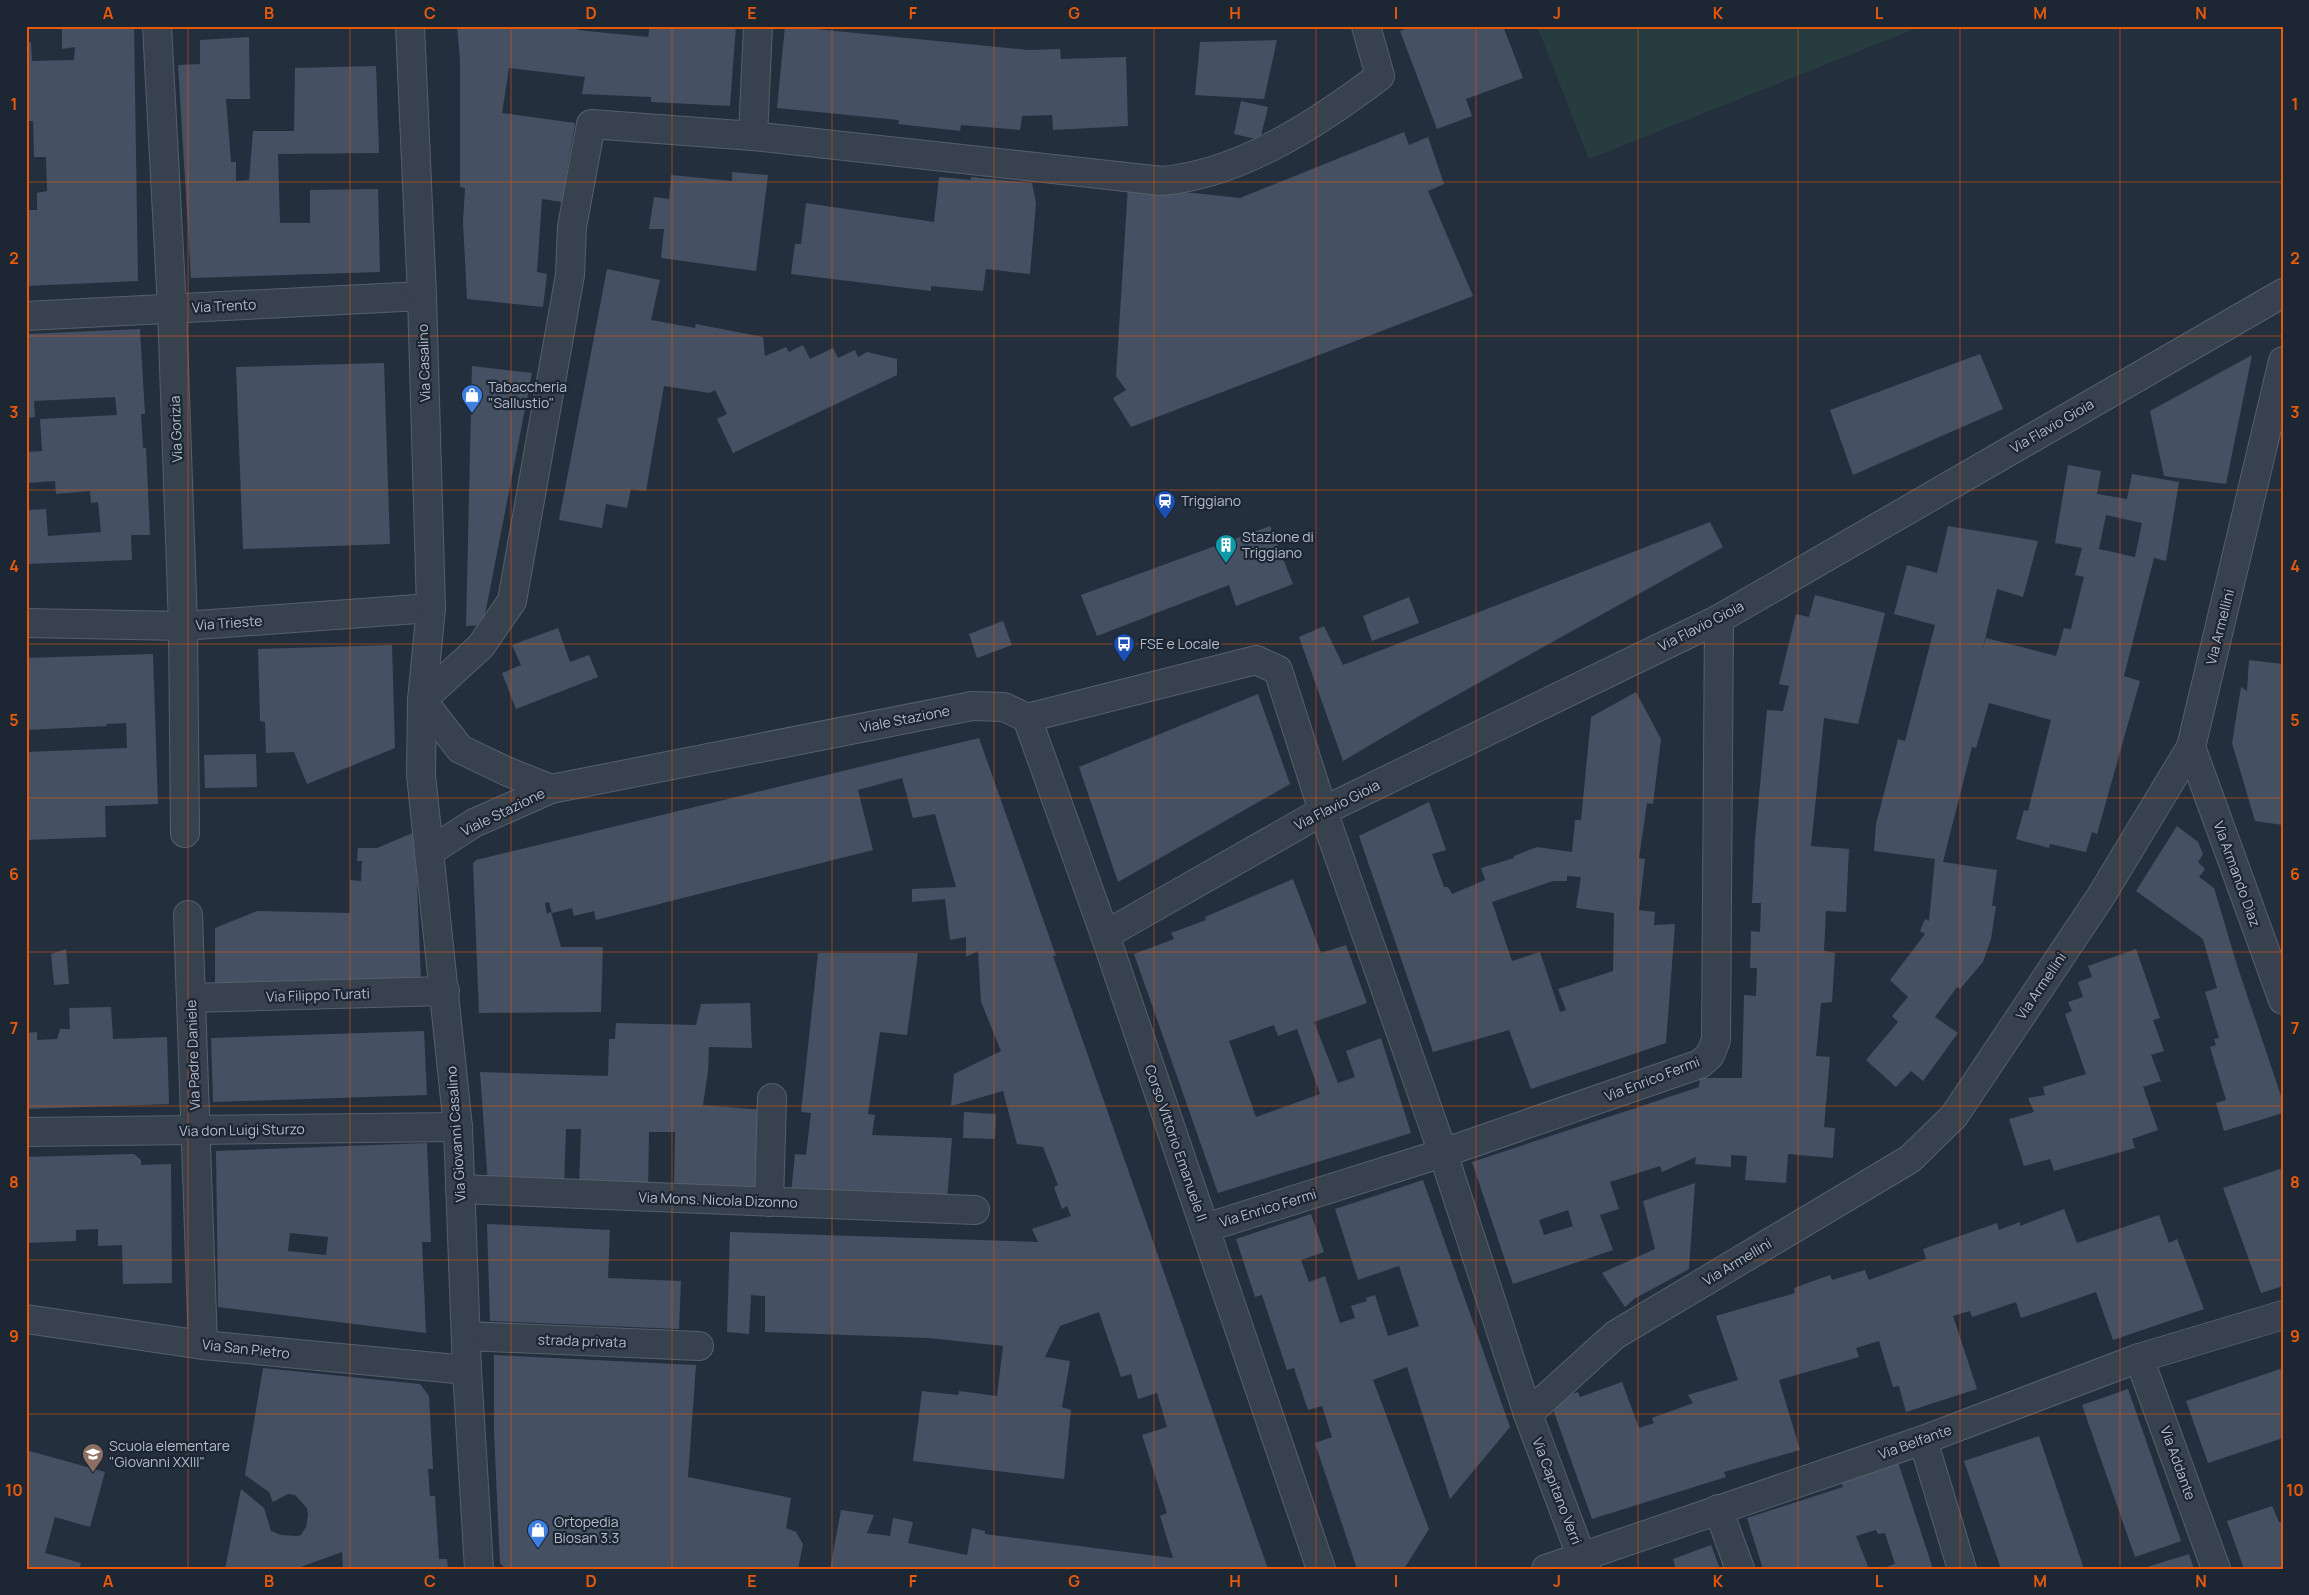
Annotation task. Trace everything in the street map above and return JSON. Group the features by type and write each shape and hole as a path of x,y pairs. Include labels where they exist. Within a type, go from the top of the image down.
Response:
{"street":[{"name":"Via Gorizia","path":"157,26 172,308 183,626 185,833"},
{"name":"Via Casalino","path":"410,26 422,296 432,608 422,700"},
{"path":"753,136 758,26"},
{"path":"422,700 480,646 512,601 570,275 572,227 591,124 753,136 1162,181 1182,179 1202,174 1257,154 1340,106 1380,76 1366,26"},
{"name":"Via Flavio Gioia","path":"1105,935 1323,811 1719,619 2283,292"},
{"name":"Via Trento","path":"26,316 422,296"},
{"name":"Via Armellini","path":"1528,1414 1616,1335 1910,1159 1954,1116 2101,896 2191,747 2283,361"},
{"name":"Via Trieste","path":"26,623 183,626 432,608"},
{"name":"Via Enrico Fermi","path":"1205,1228 1443,1153 1700,1064 1710,1055 1716,1040 1719,619"},
{"name":"Via Capitano Verri","path":"1027,718 1256,660 1278,670 1323,811 1443,1153 1528,1414 1584,1563"},
{"name":"Viale Stazione","path":"422,700 460,749 506,771 551,789"},
{"name":"Via Giovanni Casalino","path":"422,700 420,775 445,991 458,1126 466,1370 479,1569"},
{"name":"Viale Stazione","path":"429,852 474,823 551,789 972,706 1004,708 1027,718"},
{"name":"Corso Vittorio Emanuele II","path":"1027,718 1105,935 1321,1569"},
{"name":"Via Armando Diaz","path":"2191,747 2283,1000"},
{"name":"Via Padre Daniele","path":"188,915 203,1345"},
{"name":"Via Filippo Turati","path":"192,998 445,991"},
{"path":"769,1202 772,1098"},
{"name":"Via don Luigi Sturzo","path":"26,1132 458,1126"},
{"name":"Via Mons. Nicola Dizonno","path":"460,1189 975,1210"},
{"name":"Via Belfante","path":"1546,1569 1584,1563 1718,1509 1923,1440 2139,1358 2283,1315"},
{"name":"Via San Pietro","path":"26,1319 203,1345 466,1370"},
{"name":"strada privata","path":"466,1336 699,1346"},
{"name":"Via Addante","path":"2139,1358 2216,1569"},
{"path":"1923,1440 1962,1569"},
{"path":"1718,1509 1740,1569"}],"green space":[{"path":"1537,26 1916,26 1917,28 1589,159"}],"building":[{"path":"62,26 134,26 138,281 26,286 26,210 37,210 37,193 47,191 46,157 34,157 33,121 26,121 26,43 31,42 32,61 74,60 75,47 62,49"},
{"path":"457,26 577,26 577,30 648,37 650,26 736,26 730,106 651,102 651,97 582,94 585,77 509,68 502,113 575,123 562,202 542,199 537,272 547,274 543,307 467,299 463,222 465,188 460,187 460,60"},
{"path":"785,26 1028,50 1060,49 1061,59 1126,57 1128,126 1053,130 1052,115 1022,116 1020,130 961,125 960,131 898,124 899,120 777,108"},
{"path":"1413,26 1503,26 1523,78 1466,99 1472,116 1437,129 1400,31"},
{"path":"249,37 250,99 226,99 231,162 236,162 236,181 249,180 253,131 294,131 295,68 376,66 379,153 278,154 280,223 310,223 310,190 378,189 380,272 191,278 178,65 200,64 200,40"},
{"path":"1277,40 1264,99 1195,95 1200,42"},
{"path":"1241,101 1268,107 1260,140 1234,134"},
{"path":"1404,132 1409,145 1428,137 1444,184 1428,191 1473,296 1131,427 1113,398 1126,390 1116,376 1128,186 1240,198"},
{"path":"732,172 768,175 756,271 661,258 664,229 649,229 654,197 669,199 671,175 732,181"},
{"path":"939,177 971,180 971,177 1032,183 1036,203 1030,274 986,269 983,291 931,286 931,291 791,274 795,244 801,244 806,203 934,222"},
{"path":"607,269 660,280 651,320 695,328 696,324 763,337 765,356 786,347 789,352 803,345 810,359 833,348 838,358 855,350 858,357 867,352 897,359 897,375 733,453 717,419 727,414 715,390 710,393 664,386 646,491 631,489 627,508 606,504 602,528 559,520"},
{"path":"140,329 145,414 141,414 143,448 146,448 150,535 131,535 132,560 26,564 26,510 46,509 48,536 101,532 98,502 91,503 90,491 56,494 55,481 26,483 26,452 42,451 40,419 117,415 115,397 34,401 35,417 26,418 26,334"},
{"path":"1980,354 2003,409 1853,475 1830,410"},
{"path":"2252,355 2226,484 2164,476 2150,411"},
{"path":"384,363 390,544 243,549 236,367"},
{"path":"472,366 532,373 483,625 466,626"},
{"path":"2068,465 2101,471 2097,494 2127,499 2132,474 2179,482 2166,561 2154,558 2124,676 2140,681 2097,834 2092,832 2086,852 2050,844 2049,848 2016,839 2024,810 2028,811 2051,720 1989,703 1976,748 1972,747 1943,862 1997,870 1992,906 1996,906 1991,939 1983,962 1960,989 1957,987 1935,1017 1958,1033 1923,1081 1911,1071 1896,1087 1866,1060 1898,1022 1892,1016 1908,997 1890,980 1925,934 1920,931 1925,919 1929,921 1935,859 1874,851 1876,824 1898,739 1905,741 1935,625 1894,614 1907,565 1937,573 1948,526 2038,541 2023,597 1997,589 1982,652 1986,638 2056,656 2064,628 2071,629 2084,577 2075,575 2082,548 2055,543","holes":["2106,515 2142,523 2135,557 2099,549"]},
{"path":"1710,522 1723,547 1421,715 1343,761 1299,637 1324,626 1343,665"},
{"name":"Stazione di Triggiano","path":"1270,526 1293,584 1236,606 1229,585 1097,636 1081,595"},
{"path":"1815,595 1885,613 1858,724 1824,718 1811,846 1849,849 1846,912 1826,911 1824,951 1835,953 1832,1002 1821,1003 1816,1056 1830,1057 1824,1127 1835,1128 1833,1158 1788,1154 1786,1183 1745,1180 1747,1156 1731,1155 1731,1167 1695,1164 1696,1157 1662,1172 1660,1166 1610,1182 1619,1209 1600,1215 1613,1250 1513,1284 1472,1162 1699,1087 1700,1078 1742,1078 1744,995 1756,996 1757,968 1750,968 1751,931 1760,932 1761,903 1752,903 1755,839 1767,710 1783,711 1789,686 1779,684 1796,614 1809,617","holes":["1568,1210 1573,1226 1544,1235 1539,1220"]},
{"path":"1409,597 1419,623 1372,641 1363,616"},
{"path":"1003,621 1012,645 977,658 969,634"},
{"path":"558,628 570,662 589,655 598,677 516,709 502,673 521,665 512,645"},
{"path":"392,645 395,748 307,784 294,752 266,753 265,722 260,721 258,649"},
{"path":"153,654 158,804 105,806 106,837 26,840 26,752 127,748 126,723 106,724 107,726 26,730 26,658"},
{"path":"2249,660 2283,664 2283,825 2255,821 2232,743 2241,687 2247,691"},
{"path":"1636,692 1661,739 1653,804 1647,803 1639,858 1645,859 1639,910 1655,912 1654,925 1675,924 1666,1043 1531,1089 1509,1030 1433,1052 1359,836 1429,802 1446,850 1432,854 1444,887 1448,887 1452,894 1485,880 1481,868 1514,858 1514,856 1537,847 1572,852 1575,820 1581,820 1591,717","holes":["1567,876 1581,877 1576,908 1614,913 1613,971 1558,989 1566,1010 1560,1012 1540,952 1512,961 1492,902 1553,881 1567,881"]},
{"path":"1258,694 1290,784 1118,882 1079,767"},
{"path":"979,738 1056,956 1053,956 1268,1569 830,1569 841,1510 874,1515 867,1533 890,1536 893,1518 913,1522 908,1543 967,1555 972,1528 985,1531 985,1534 1173,1558 1160,1516 1167,1513 1142,1435 1167,1427 1157,1393 1138,1399 1131,1374 1121,1377 1099,1312 1060,1326 1045,1357 1070,1361 1062,1407 1071,1410 1064,1479 913,1461 922,1391 958,1395 959,1391 997,1396 1003,1346 929,1338 765,1332 765,1296 751,1295 749,1334 727,1332 730,1232 1038,1242 1032,1229 1071,1216 1067,1206 1062,1209 1054,1187 1058,1185 1043,1147 1017,1144 1003,1091 951,1106 954,1074 1001,1051 981,1002 978,951 966,957 966,937 950,940 945,899 912,902 912,889 956,887 935,814 913,818 902,778 858,790 873,850 596,920 594,911 574,916 572,908 552,913 549,902 545,903 547,914 551,912 561,947 603,947 601,1012 479,1013 473,863 476,860"},
{"path":"256,754 257,787 205,788 204,755"},
{"path":"2177,826 2198,842 2203,854 2198,862 2205,869 2199,877 2214,888 2237,965 2283,1102 2283,1113 2224,1131 2216,1103 2226,1100 2210,1047 2216,1045 2214,1039 2219,1038 2205,992 2217,988 2203,939 2136,891"},
{"path":"415,832 421,981 215,986 215,928 257,911 350,913 350,880 361,881 362,861 357,861 358,848 377,848"},
{"path":"1293,879 1321,953 1346,945 1367,1003 1314,1022 1338,1083 1355,1077 1346,1051 1381,1038 1411,1133 1218,1193 1134,954 1174,939 1171,933 1206,920 1205,917","holes":["1274,1025 1278,1036 1297,1029 1320,1094 1256,1117 1229,1041"]},
{"path":"66,949 69,984 54,985 51,954"},
{"path":"2136,949 2160,1018 2153,1020 2164,1051 2151,1055 2161,1081 2143,1087 2158,1130 2132,1139 2135,1148 2054,1171 2050,1159 2024,1166 2009,1119 2034,1112 2028,1098 2045,1095 2043,1087 2086,1074 2065,1014 2072,1011 2068,1002 2083,997 2078,982 2092,977 2088,966"},
{"path":"818,953 918,953 907,1035 880,1032 868,1114 875,1115 872,1135 952,1138 947,1200 791,1194 795,1154 806,1155 811,1113 801,1112"},
{"path":"750,1003 752,1048 709,1047 703,1105 764,1110 755,1195 674,1190 675,1132 649,1132 648,1189 579,1187 581,1129 566,1129 564,1186 488,1185 480,1072 608,1076 609,1039 615,1039 616,1023 696,1025 701,1004"},
{"path":"111,1007 113,1039 167,1037 169,1104 26,1109 26,1033 37,1032 37,1040 57,1039 60,1029 70,1029 69,1008"},
{"path":"424,1031 427,1095 213,1102 211,1038"},
{"path":"964,1112 996,1114 995,1139 963,1138"},
{"path":"427,1143 431,1242 422,1242 426,1333 218,1307 216,1151","holes":["290,1233 328,1237 326,1255 288,1251"]},
{"path":"134,1154 141,1160 141,1165 171,1164 172,1283 123,1284 122,1245 98,1246 98,1229 76,1230 76,1241 26,1243 26,1157"},
{"path":"2283,1168 2283,1286 2261,1293 2223,1188"},
{"path":"1423,1180 1510,1427 1450,1499 1407,1367 1373,1380 1429,1529 1404,1569 1357,1569 1315,1443 1332,1437 1322,1406 1308,1410 1294,1368 1287,1370 1262,1295 1255,1297 1236,1239 1311,1214 1324,1252 1301,1260 1309,1282 1325,1276 1340,1323 1355,1318 1351,1306 1367,1301 1366,1298 1375,1295 1388,1336 1419,1326 1399,1266 1358,1280 1335,1209"},
{"path":"1695,1183 1689,1269 1634,1299 1625,1307 1602,1273 1655,1249 1643,1201"},
{"path":"2064,1209 2077,1243 2159,1215 2169,1243 2177,1239 2204,1309 2113,1340 2096,1292 2021,1318 2016,1302 1972,1317 1970,1311 1953,1316 1977,1389 1906,1412 1899,1386 1893,1387 1879,1341 1856,1348 1859,1357 1779,1380 1800,1450 1724,1472 1726,1477 1592,1519 1550,1401 1578,1392 1580,1397 1622,1382 1639,1428 1654,1423 1652,1418 1693,1403 1688,1395 1738,1380 1716,1316 1795,1293 1794,1288 1830,1275 1832,1280 1865,1270 1869,1280 1926,1259 1923,1249 1997,1223 1999,1230 2020,1222 2020,1226"},
{"path":"487,1224 610,1230 608,1278 681,1281 679,1329 490,1321"},
{"path":"494,1355 696,1365 688,1477 791,1498 786,1528 796,1532 803,1544 798,1569 506,1569 500,1563 494,1432"},
{"path":"263,1368 420,1384 429,1396 433,1469 428,1469 430,1496 435,1496 439,1559 447,1559 448,1569 343,1569 342,1552 295,1569 225,1569 241,1489 264,1508 271,1531 281,1535 297,1536 301,1535 306,1527 307,1508 295,1495 288,1494 273,1502 269,1492 245,1475"},
{"path":"2283,1368 2283,1438 2208,1463 2186,1401"},
{"path":"2128,1389 2181,1541 2135,1557 2082,1405"},
{"path":"2039,1436 2084,1569 2001,1569 1964,1461"},
{"path":"26,1450 105,1472 90,1527 55,1517 45,1553 81,1563 79,1569 26,1569"},
{"path":"1898,1462 1933,1569 1881,1569 1895,1564 1885,1533 1878,1534 1876,1530 1856,1536 1869,1569 1763,1569 1747,1518 1843,1487 1841,1481"},
{"path":"2272,1506 2279,1522 2283,1523 2283,1569 2244,1569 2227,1521"},
{"path":"1711,1545 1720,1569 1676,1569 1673,1559"},
{"path":"2189,1554 2194,1569 2144,1568"}],"place":[{"name":"Tabaccheria \"Sallustio\"","path":"472,414"},
{"name":"Triggiano","path":"1165,520"},
{"name":"Stazione di Triggiano","path":"1226,564"},
{"name":"FSE e Locale","path":"1124,663"},
{"name":"Scuola elementare \"Giovanni XXIII\"","path":"93,1473"},
{"name":"Ortopedia Biosan 3.3","path":"538,1549"}]}
